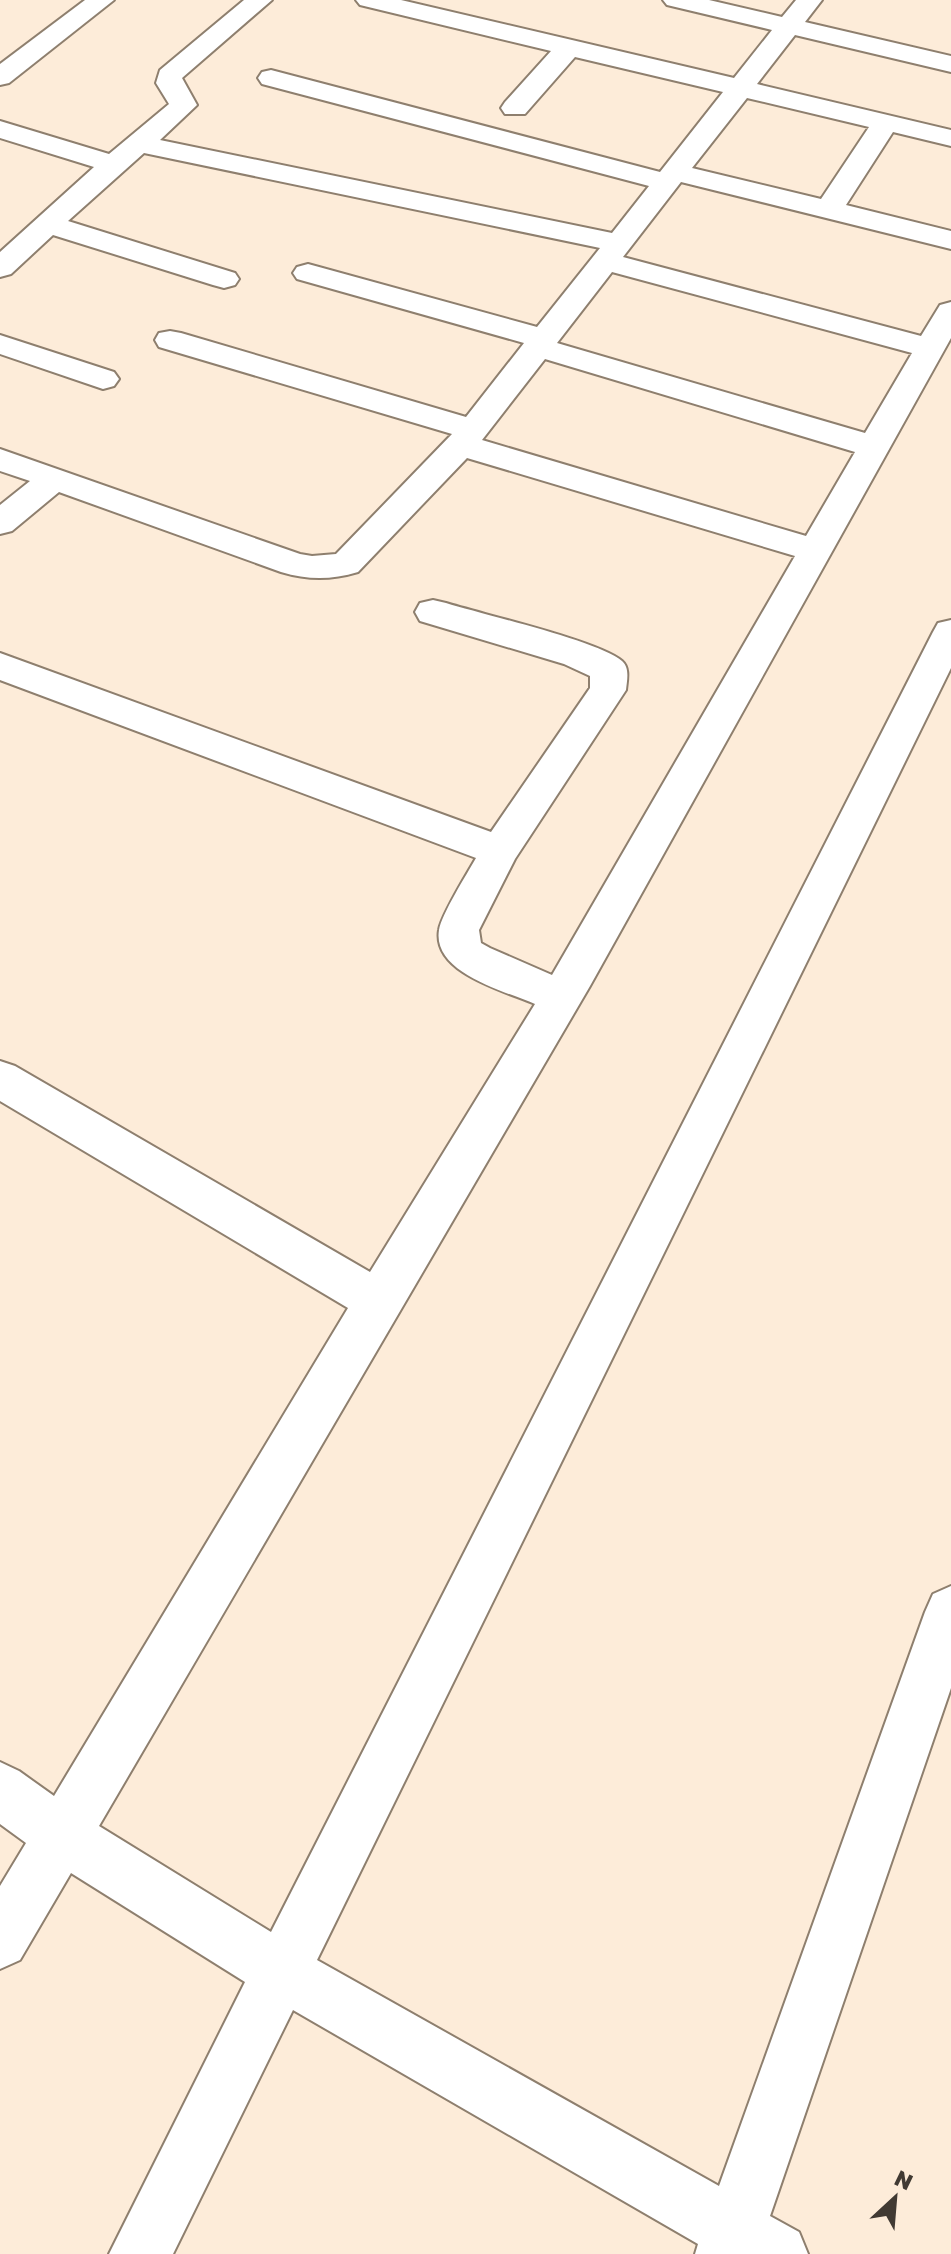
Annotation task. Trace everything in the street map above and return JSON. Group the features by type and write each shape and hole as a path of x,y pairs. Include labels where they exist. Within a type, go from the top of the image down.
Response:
{"street":[{"path":"0,77 101,0"},
{"path":"0,268 183,105 169,83 169,76 259,0"},
{"path":"369,0 439,8 569,47 951,138"},
{"path":"676,0 951,64"},
{"path":"0,459 293,564 330,567 346,564 357,556 467,437 809,0"},
{"path":"515,108 569,47"},
{"path":"271,78 671,177 829,209 951,240"},
{"path":"829,209 886,122"},
{"path":"0,129 114,164"},
{"path":"140,144 611,252 929,348"},
{"path":"48,224 224,279"},
{"path":"308,273 875,447"},
{"path":"0,1940 560,997 951,311"},
{"path":"170,340 815,550"},
{"path":"0,344 103,379"},
{"path":"0,523 54,479"},
{"path":"433,612 577,655 609,670 608,690 499,851 459,930 462,951 475,960 560,997"},
{"path":"140,2254 946,654"},
{"path":"0,666 499,851"},
{"path":"0,1079 378,1301"},
{"path":"0,1790 62,1835 282,1972 746,2246 951,1612"}]}
